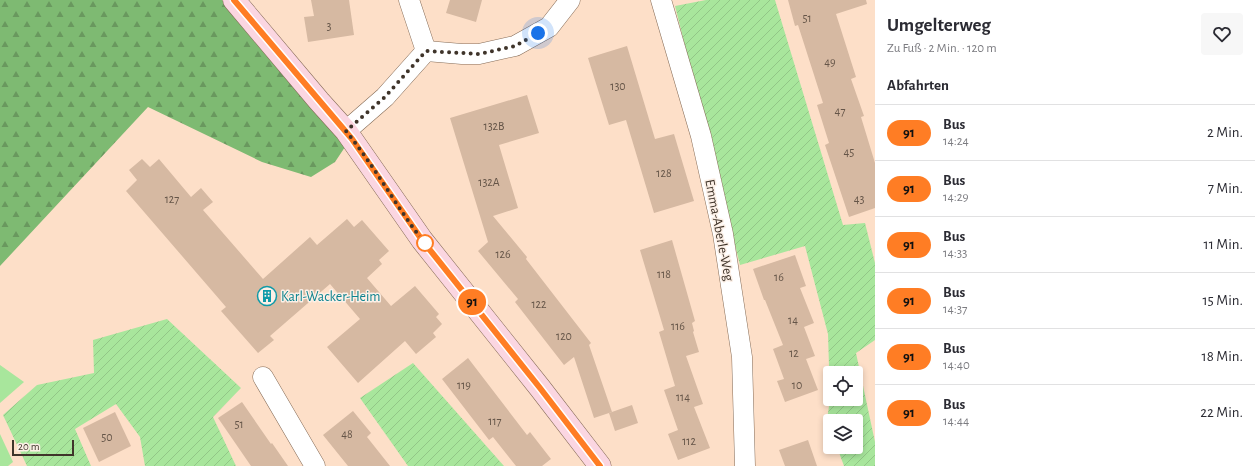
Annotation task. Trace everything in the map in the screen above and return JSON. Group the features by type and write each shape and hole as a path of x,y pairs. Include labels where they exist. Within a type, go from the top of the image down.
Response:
{"street":[{"path":"234,0 358,146 422,240 600,466"},
{"path":"409,0 426,51"},
{"path":"426,51 479,54 515,46 549,27 570,0"},
{"name":"Emma-Aberle-Weg","path":"661,0 701,136 723,234 742,357 745,466"},
{"path":"346,131 385,97 426,51"},
{"path":"262,377 315,466"}],"green space":[{"path":"0,0 222,0 345,147 335,162 311,177 262,162 148,107 0,266"},
{"path":"706,0 775,0 843,225 865,223 875,263 875,340 856,353 859,366 829,366 828,334 805,246 740,265 675,6"},
{"path":"167,319 241,388 213,417 236,466 145,466 140,437 116,404 75,429 91,466 27,466 3,415 37,385 94,373 93,340"},
{"path":"413,363 504,466 408,466 360,398"},
{"path":"0,365 24,382 0,403"},
{"path":"863,386 875,442 875,466 844,466 840,454 863,454 863,414 828,414 829,406 863,406"},
{"path":"0,434 13,462 8,466 0,466"}],"building":[{"path":"311,0 349,0 354,35 308,42 304,17 314,16"},
{"path":"450,0 482,0 476,22 446,13"},
{"path":"788,0 866,0 867,4 836,14 856,77 851,79 864,116 861,117 875,163 875,208 849,217 825,145 829,143 817,105 823,103 798,25 795,26"},
{"path":"627,46 655,139 674,134 694,201 654,213 626,120 609,125 588,58"},
{"path":"527,95 539,133 499,145 518,208 493,216 527,257 526,259 591,343 589,345 612,412 594,418 574,357 564,365 515,302 518,299 478,251 488,242 450,118"},
{"name":"Karl-Wacker-Heim","path":"142,159 150,167 159,159 191,197 201,188 213,202 203,210 263,279 310,237 317,245 347,219 354,227 362,220 389,251 379,260 382,264 367,278 391,306 415,286 439,314 436,317 442,324 433,333 436,337 416,354 405,341 358,383 327,347 360,319 330,284 270,336 274,340 258,353 221,311 226,307 126,191 137,180 129,170"},
{"path":"672,240 695,321 692,323 693,332 699,352 686,356 703,404 694,407 710,448 678,460 668,434 678,430 664,390 675,386 659,332 664,330 640,250"},
{"path":"795,255 806,286 800,288 814,323 804,327 815,356 806,359 818,390 785,402 777,381 784,379 773,349 783,345 753,269"},
{"path":"468,358 527,435 530,432 551,459 542,466 516,466 493,437 489,440 442,379"},
{"path":"242,402 288,466 251,466 218,418"},
{"path":"632,405 638,423 615,431 609,413"},
{"path":"353,411 371,433 367,437 390,466 348,466 323,435"},
{"path":"115,412 131,446 99,462 83,428"},
{"path":"808,440 817,466 785,466 779,450"}],"bus line":[{"name":"91","path":"234,0 358,146 422,240 600,466"}],"place":[{"name":"Karl-Wacker-Heim","path":"267,296"}],"route":[{"path":"425,243 427,246 346,131 385,97 426,51 479,54 515,46 538,33"}]}
